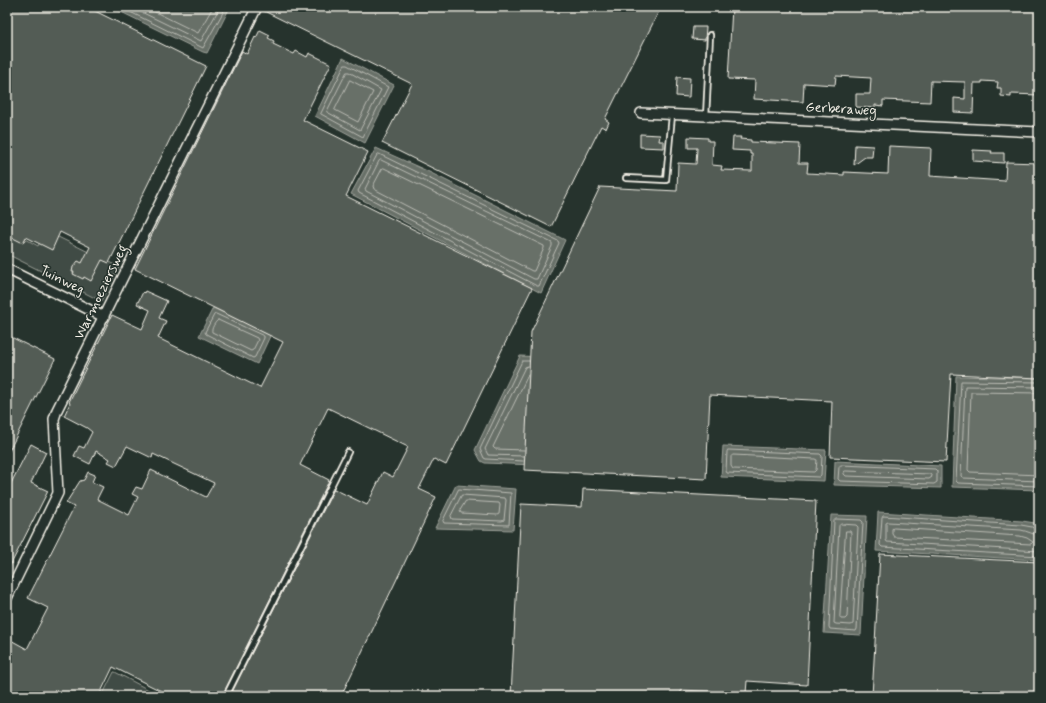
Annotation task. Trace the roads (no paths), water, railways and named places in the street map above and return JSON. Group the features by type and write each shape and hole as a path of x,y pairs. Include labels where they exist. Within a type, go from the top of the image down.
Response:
{"street":[{"name":"Warmoeziersweg","path":"7,598 58,493 54,419 57,410 257,7"},
{"name":"Gerberaweg","path":"642,113 1039,132"},
{"name":"Tuinweg","path":"7,269 104,317"}],"lane":[{"path":"706,117 710,35"},
{"path":"626,178 666,180 672,115"},
{"path":"226,696 348,452"}],"water":[{"path":"111,7 230,7 207,53"},
{"path":"343,58 394,85 365,143 315,116"},
{"path":"376,148 425,170 565,240 541,293 351,194"},
{"path":"213,308 271,334 257,364 199,336"},
{"path":"520,356 565,358 559,466 485,463 481,461 475,450"},
{"path":"956,376 1039,378 1039,490 952,487"},
{"path":"723,446 826,450 824,481 721,477"},
{"path":"835,461 941,466 941,488 834,485"},
{"path":"456,485 516,489 513,530 435,528"},
{"path":"878,512 1035,523 1039,528 1039,560 876,551"},
{"path":"831,515 867,516 861,635 824,633"}]}
